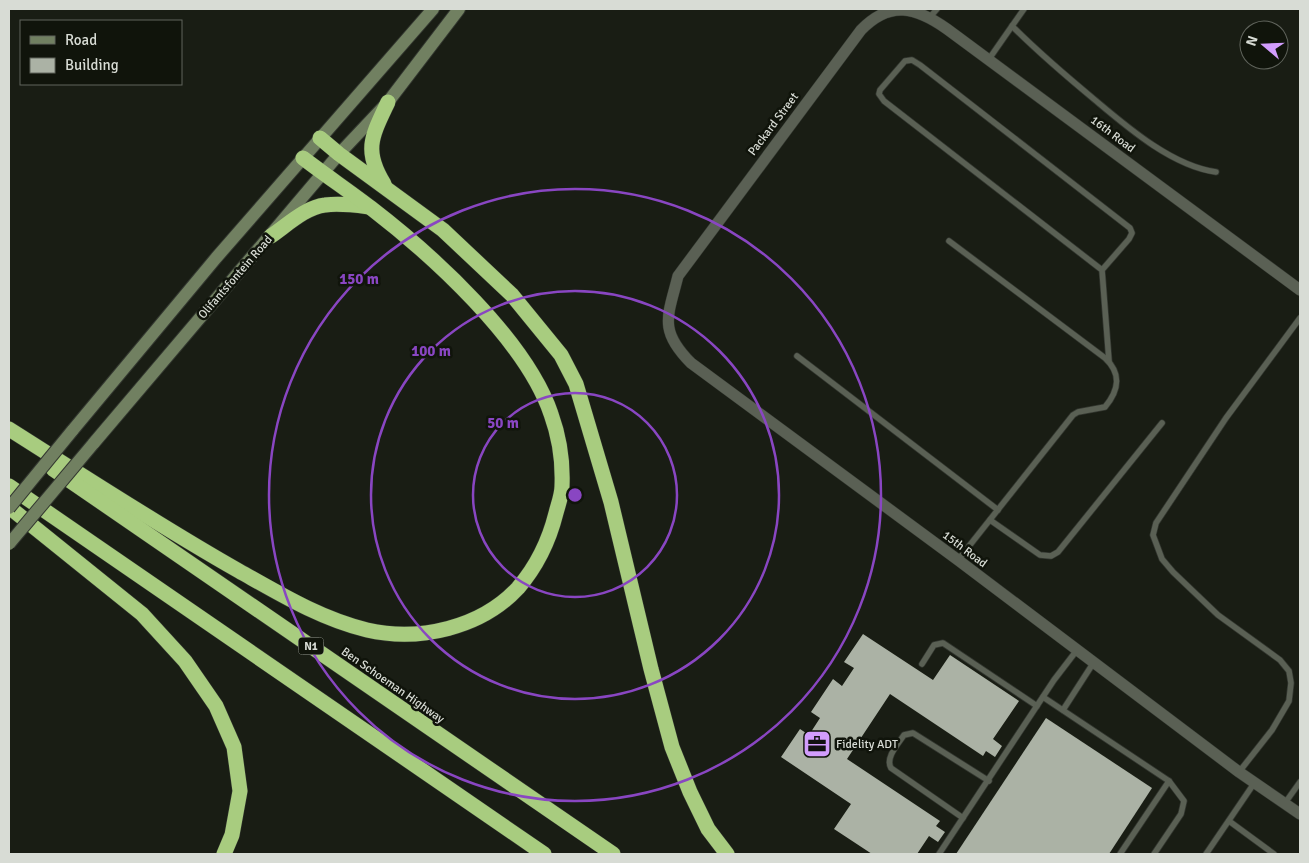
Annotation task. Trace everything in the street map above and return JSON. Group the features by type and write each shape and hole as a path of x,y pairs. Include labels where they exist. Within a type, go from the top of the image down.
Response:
{"highway":[{"path":"387,188 376,171 371,150 379,119 388,102"},
{"path":"320,138 442,230 512,295 560,355 576,384 611,502 651,669 672,747 690,792 708,829 727,854"},
{"path":"9,429 179,537 293,601 327,617 367,630 417,633 448,629 474,620 498,605 516,590 532,571 546,545 563,488 560,450 551,413 532,373 476,303 431,258 370,207 303,158"},
{"path":"271,236 313,208 341,204 370,207"},
{"name":"Ben Schoeman Highway","path":"9,438 613,854"},
{"path":"9,486 544,854"},
{"path":"9,508 142,614 185,661 216,706 234,747 240,791 232,836 224,854"}],"main road":[{"name":"Olifantsfontein Road","path":"9,508 151,335 433,9"},
{"name":"Olifantsfontein Road","path":"9,544 339,154 388,102 459,9"}],"street":[{"name":"16th Road","path":"906,9 933,13 988,59 1300,290"},
{"name":"Packard Street","path":"678,276 869,20 888,11 906,9"},
{"name":"15th Road","path":"678,276 668,312 671,338 691,363 958,560 1239,772 1300,814"}],"lane":[{"path":"988,59 1024,9"},
{"path":"1012,26 1048,60 1120,121 1176,158 1199,168 1216,172"},
{"path":"1102,270 884,101 879,94 880,90 905,61 912,60 920,65 1130,228 1132,233 1129,239 1102,270 1109,362"},
{"path":"949,241 1109,362 1116,370 1117,376 1114,391 1107,405 1073,415 958,560"},
{"path":"1239,772 1272,730 1289,701 1291,683 1289,671 1280,660 1218,615 1173,572 1162,559 1153,535 1156,523 1226,418 1300,318"},
{"path":"797,356 998,510"},
{"path":"990,520 1040,555 1051,556 1058,552 1162,423"},
{"path":"922,664 934,645 942,642 1037,706"},
{"path":"939,854 1043,697 1077,650"},
{"path":"1063,710 1094,662"},
{"path":"1043,697 1169,781 1184,801 1181,814 1154,854"},
{"path":"964,818 891,768 888,764 889,759 904,735 913,733 989,780"},
{"path":"1120,854 1169,781"},
{"path":"1206,854 1255,782"},
{"path":"1285,803 1300,782"},
{"path":"1229,821 1274,854"}],"building":[{"name":"Fidelity ADT","path":"863,634 933,680 950,655 1019,701 993,739 1002,746 995,757 986,751 983,756 890,694 847,759 940,821 936,826 945,832 938,842 929,836 917,854 872,854 834,829 851,804 781,757 800,729 809,735 820,718 811,712 833,679 842,686 854,668 844,662"},
{"path":"1046,718 1152,788 1109,854 956,854"}],"place":[{"name":"Fidelity ADT","path":"817,744"}]}
